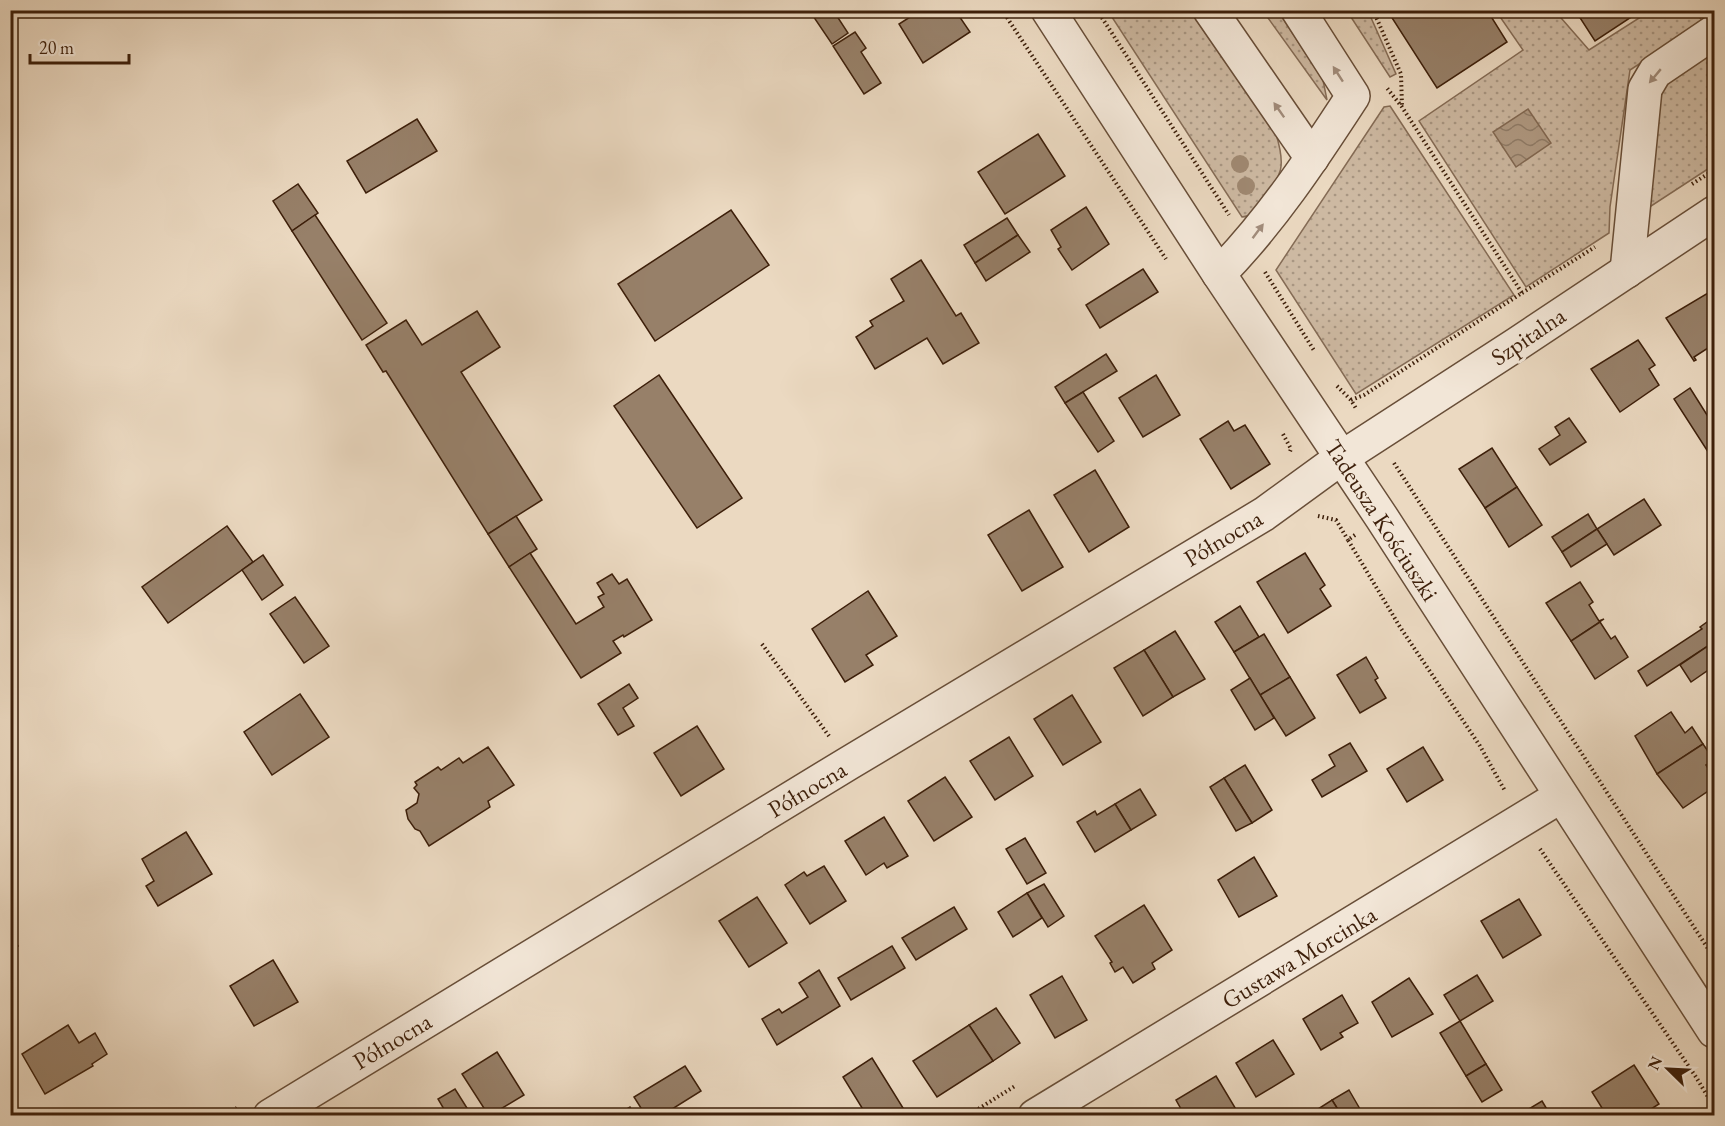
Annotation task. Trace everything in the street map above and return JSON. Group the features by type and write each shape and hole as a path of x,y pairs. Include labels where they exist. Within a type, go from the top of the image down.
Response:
{"street":[{"name":"Tadeusza Kościuszki","path":"1048,10 1714,1031"},
{"path":"1210,10 1312,158"},
{"path":"1219,274 1259,255 1312,158 1353,96 1298,10"},
{"path":"1627,271 1645,89 1655,72 1710,24"},
{"name":"Szpitalna","path":"1341,458 1714,213"},
{"name":"Północna","path":"270,1116 849,763 1264,514 1341,458"},
{"name":"Gustawa Morcinka","path":"1035,1116 1561,796"}],"path":[{"path":"1002,10 1167,260"},
{"path":"1097,10 1259,255 1266,272 1316,354"},
{"path":"1373,10 1401,74 1402,107"},
{"path":"1351,399 1364,395 1522,293 1402,107 1384,85"},
{"path":"1259,255 1266,272"},
{"path":"1333,382 1351,399 1374,437 1416,496 1714,958"},
{"path":"762,644 849,763"},
{"path":"1706,1116 1714,1107"}],"shaded area":[{"path":"1108,11 1190,11 1276,134 1281,156 1280,172 1251,214 1242,217"},
{"path":"1263,11 1278,11 1323,80 1327,100"},
{"path":"1347,11 1368,11 1396,74 1390,77"},
{"path":"1496,11 1555,11 1589,50 1650,11 1695,11 1703,22 1630,70 1610,207 1609,233 1526,287 1419,121 1523,50"},
{"path":"1714,48 1714,165 1645,210 1657,97 1673,76"},
{"path":"1390,106 1514,295 1356,394 1276,270 1384,107"}],"water":[{"path":"1528,109 1551,143 1516,167 1493,132"}],"building":[{"path":"815,10 833,10 848,33 832,44 811,13"},
{"path":"921,10 955,10 970,32 923,63 899,24"},
{"path":"1387,10 1487,10 1507,42 1437,88"},
{"path":"1575,10 1642,10 1595,41"},
{"path":"855,32 866,48 861,52 881,83 864,94 833,46"},
{"path":"417,119 437,151 366,193 347,161"},
{"path":"1038,134 1065,176 1005,214 978,172"},
{"path":"298,184 318,213 292,231 273,201"},
{"path":"1086,207 1109,244 1072,270 1058,249 1061,247 1051,230"},
{"path":"731,210 769,265 655,341 618,284"},
{"path":"315,215 387,323 362,340 292,231"},
{"path":"1007,218 1018,235 975,263 964,245"},
{"path":"1018,235 1030,252 986,281 975,263"},
{"path":"921,260 956,316 961,313 979,343 943,364 927,338 875,369 856,337 873,326 870,321 904,301 891,279"},
{"path":"1143,269 1158,292 1100,328 1086,305"},
{"path":"1713,290 1714,348 1711,346 1694,357 1696,360 1694,361 1666,318"},
{"path":"477,311 500,347 461,372 542,500 488,534 386,371 383,372 366,345 406,320 422,345"},
{"path":"1638,340 1655,365 1649,369 1659,385 1620,412 1591,369"},
{"path":"1106,354 1117,371 1065,403 1055,387"},
{"path":"659,375 742,498 697,528 614,406"},
{"path":"1156,375 1180,415 1143,437 1119,398"},
{"path":"1690,388 1714,426 1714,457 1712,458 1674,399"},
{"path":"1083,392 1114,441 1098,452 1065,403"},
{"path":"1569,418 1586,442 1550,465 1539,449 1560,435 1555,427"},
{"path":"1228,421 1234,431 1245,425 1270,464 1231,489 1200,439"},
{"path":"1492,448 1517,487 1485,508 1459,469"},
{"path":"1095,470 1129,527 1089,552 1054,495"},
{"path":"1517,487 1542,525 1509,547 1485,508"},
{"path":"1644,499 1661,525 1614,555 1597,529"},
{"path":"1029,510 1063,567 1022,591 988,535"},
{"path":"1588,514 1597,529 1562,552 1552,537"},
{"path":"516,516 537,549 509,567 488,534"},
{"path":"227,526 253,562 168,623 142,587"},
{"path":"1597,529 1607,544 1571,567 1562,552"},
{"path":"530,553 576,624 604,607 598,597 604,594 597,583 612,574 619,584 627,579 652,620 613,641 621,653 581,678 509,567"},
{"path":"1305,553 1325,585 1320,589 1331,606 1288,633 1257,582"},
{"path":"263,555 283,585 262,600 242,570"},
{"path":"1580,582 1593,602 1589,605 1599,621 1604,619 1571,641 1546,603"},
{"path":"868,591 897,636 866,655 873,665 845,682 812,629"},
{"path":"295,597 329,646 304,663 270,614"},
{"path":"1240,606 1259,637 1234,652 1215,622"},
{"path":"1714,617 1714,642 1647,686 1638,671 1702,629 1700,627"},
{"path":"1600,622 1611,639 1615,636 1628,657 1595,679 1571,641"},
{"path":"1175,631 1205,679 1173,697 1144,650"},
{"path":"1264,634 1290,677 1260,695 1234,652"},
{"path":"1714,642 1714,666 1691,682 1680,665"},
{"path":"1144,650 1173,697 1143,716 1114,668"},
{"path":"1366,657 1378,678 1375,680 1386,698 1360,713 1337,675"},
{"path":"1290,677 1315,718 1286,736 1260,695"},
{"path":"1250,678 1274,718 1255,730 1231,690"},
{"path":"629,684 638,698 623,708 634,726 618,735 598,704"},
{"path":"300,694 329,737 272,775 244,732"},
{"path":"1072,695 1101,742 1063,765 1034,719"},
{"path":"1671,712 1685,733 1692,727 1703,744 1657,774 1635,736"},
{"path":"697,726 724,769 681,796 654,753"},
{"path":"1009,737 1033,776 995,800 970,761"},
{"path":"1350,743 1367,771 1322,797 1312,780 1335,766 1329,755"},
{"path":"1703,744 1714,760 1706,765 1714,778 1714,787 1683,808 1657,774"},
{"path":"488,747 514,785 488,801 490,807 429,846 420,831 415,829 408,819 406,810 417,803 419,794 414,788 417,785 415,782 438,767 441,770 459,758 463,763"},
{"path":"1423,747 1443,780 1407,802 1387,769"},
{"path":"1245,765 1272,810 1252,823 1224,778"},
{"path":"945,777 972,817 934,841 908,801"},
{"path":"1224,778 1252,823 1236,831 1210,787"},
{"path":"1140,789 1156,815 1131,830 1115,804"},
{"path":"1115,804 1131,830 1095,852 1077,822 1095,811 1097,815"},
{"path":"884,817 908,856 887,868 884,863 866,875 845,841"},
{"path":"186,832 212,874 158,906 146,886 154,881 142,859"},
{"path":"1025,838 1046,873 1027,884 1006,849"},
{"path":"1254,857 1277,896 1239,917 1218,880"},
{"path":"824,866 846,901 810,924 785,885 804,872 807,876"},
{"path":"1044,884 1064,916 1048,927 1027,893"},
{"path":"1027,893 1042,918 1013,937 998,912"},
{"path":"757,897 787,943 749,967 719,921"},
{"path":"1519,899 1541,935 1503,958 1481,921"},
{"path":"1144,905 1172,950 1152,963 1155,969 1133,983 1123,967 1115,972 1110,963 1112,962 1095,936"},
{"path":"954,907 967,929 916,960 902,938"},
{"path":"10,933 18,946 10,951"},
{"path":"892,946 905,968 851,1000 838,978"},
{"path":"273,960 298,1002 254,1026 230,986"},
{"path":"819,970 840,1006 777,1045 762,1019 779,1009 782,1013 808,997 799,983"},
{"path":"1477,975 1493,1001 1460,1021 1444,995"},
{"path":"1062,976 1087,1020 1055,1038 1030,995"},
{"path":"1409,978 1433,1014 1392,1037 1372,1002"},
{"path":"1342,995 1358,1023 1340,1033 1343,1037 1321,1050 1303,1019"},
{"path":"996,1008 1020,1043 993,1061 969,1025"},
{"path":"1460,1021 1486,1064 1466,1076 1440,1033"},
{"path":"68,1025 79,1043 95,1033 107,1054 92,1064 93,1066 45,1094 22,1054"},
{"path":"969,1025 993,1061 937,1097 913,1061"},
{"path":"1273,1040 1294,1074 1256,1097 1236,1063"},
{"path":"497,1052 524,1095 489,1116 462,1074"},
{"path":"872,1058 908,1116 867,1116 843,1077"},
{"path":"1486,1064 1502,1090 1482,1102 1466,1076"},
{"path":"1634,1065 1659,1104 1640,1116 1607,1116 1592,1092"},
{"path":"685,1066 701,1091 661,1116 646,1116 634,1097"},
{"path":"1216,1076 1240,1116 1185,1116 1176,1100"},
{"path":"455,1089 472,1116 448,1116 438,1099"},
{"path":"1349,1090 1364,1116 1342,1116 1332,1100"},
{"path":"1332,1100 1342,1116 1307,1116"},
{"path":"1542,1101 1551,1116 1517,1116"},
{"path":"630,1107 635,1116 615,1116"}]}
